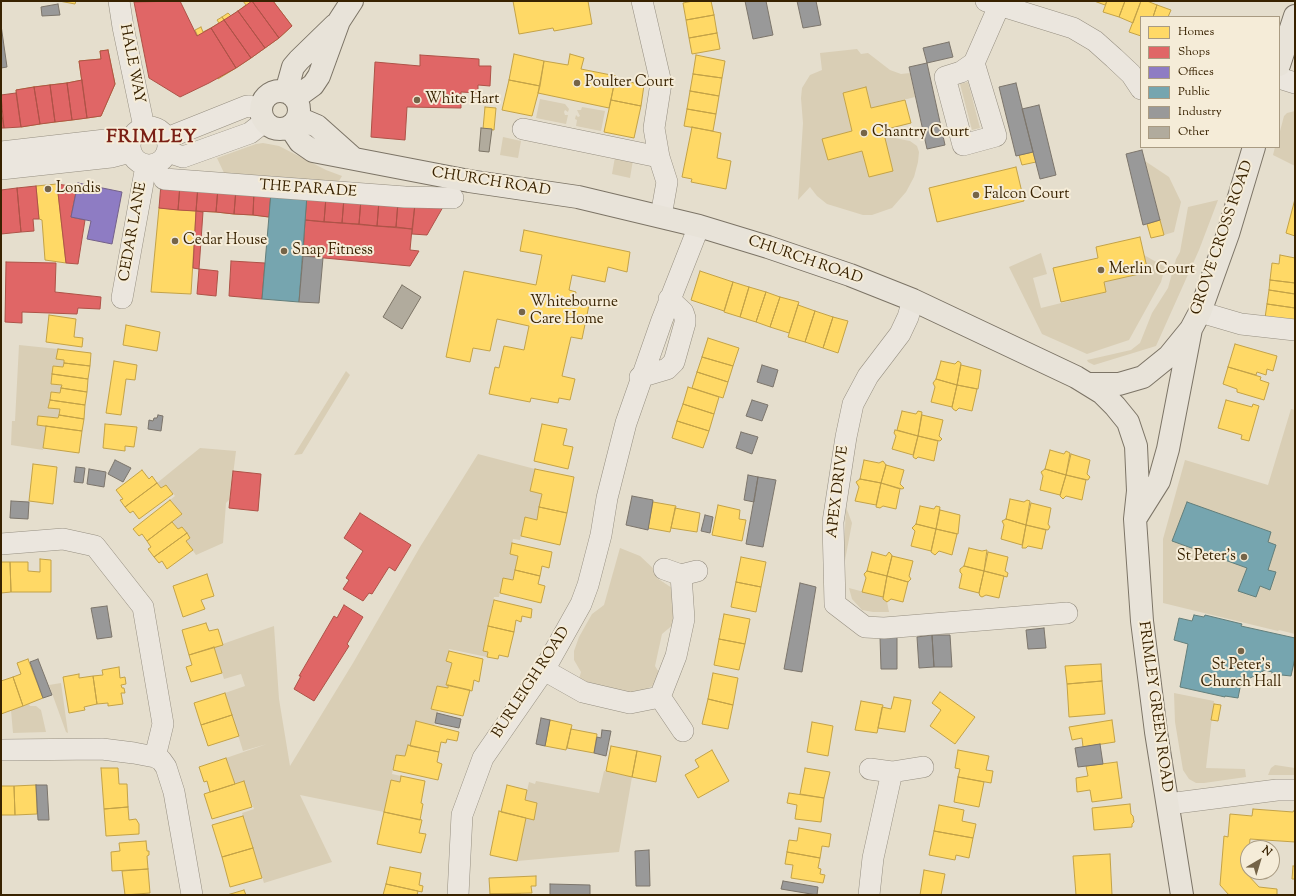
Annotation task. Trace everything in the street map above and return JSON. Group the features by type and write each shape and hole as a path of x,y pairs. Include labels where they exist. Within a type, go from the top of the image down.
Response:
{"main road":[{"path":"292,109 274,92 265,98 262,115 276,130 313,84 319,76 339,21 352,1"},
{"path":"1280,62 1295,16"},
{"name":"CHURCH ROAD","path":"292,109 317,126 354,160 462,180 578,197 699,226 850,275 913,300 1090,384 1110,400 1130,428 1137,453 1138,490 1135,519"},
{"name":"GROVE CROSS ROAD","path":"1135,519 1159,480 1168,450 1196,321 1228,234 1252,148"},
{"name":"GROVE CROSS ROAD","path":"1090,384 1119,384 1143,377 1169,356 1196,321"},
{"name":"FRIMLEY GREEN ROAD","path":"1135,519 1146,661 1182,895"}],"street":[{"name":"HALE WAY","path":"119,1 144,127"},
{"path":"642,1 661,83 654,128 659,157 668,182 661,216"},
{"path":"974,63 992,4 1025,12 1073,28 1095,41 1131,74 1140,88"},
{"path":"1280,78 1295,83"},
{"path":"167,145 159,163 146,166 136,161 130,147 135,132 144,127 158,128 167,145 183,157 250,133 262,115"},
{"path":"523,129 659,157"},
{"path":"1,152 114,140 130,147"},
{"path":"1,169 111,157 130,147"},
{"name":"CEDAR LANE","path":"122,298 146,166"},
{"name":"THE PARADE","path":"164,179 405,197 453,198"},
{"name":"BURLEIGH ROAD","path":"458,895 462,815 483,758 544,670 581,604 588,585 601,535 607,498 620,444 640,377 667,369 674,362 685,323 685,318 683,312 669,299 699,226"},
{"name":"APEX DRIVE","path":"913,300 908,317 900,334 868,376 853,404 846,437 833,522 835,604 865,627 877,628 919,626 1067,613"},
{"path":"1196,321 1295,330"},
{"path":"1,544 63,539 95,546 143,607 163,724 155,757"},
{"path":"660,697 676,656 684,619 680,572"},
{"path":"544,670 583,692 630,703 660,697"},
{"path":"660,697 683,731"},
{"path":"1,750 102,749 155,757 166,767 172,786 192,895"},
{"path":"870,769 892,772 923,767"},
{"path":"868,895 873,858 892,772"},
{"path":"1168,804 1277,790 1295,790"}],"shaded area":[{"path":"857,49 861,54 868,53 890,70 901,74 910,73 915,97 871,108 866,87 843,93 852,131 823,139 828,160 862,151 869,177 893,170 884,136 910,141 917,146 919,152 918,162 914,177 906,192 892,208 872,215 863,215 827,204 817,196 810,187 798,200 803,123 801,98 802,88 810,75 822,70 820,53"},
{"path":"968,82 980,128 972,130 960,84"},
{"path":"540,99 565,104 569,109 568,112 565,110 564,112 565,115 568,115 566,124 536,118"},
{"path":"582,107 605,111 601,131 576,126 576,115 578,117 580,116 577,110 581,110"},
{"path":"1295,111 1295,166 1273,155 1275,148 1280,148 1280,131 1284,116 1287,113"},
{"path":"503,137 521,141 518,158 500,155"},
{"path":"263,143 279,146 326,170 342,176 337,184 225,175 217,158 256,144"},
{"path":"615,157 633,160 630,178 612,174"},
{"path":"1145,161 1169,177 1181,202 1174,232 1164,235"},
{"path":"1218,200 1199,250 1156,346 1094,365 1088,362 1087,360 1131,350 1140,343 1152,313 1168,288 1176,259 1180,252 1188,207"},
{"path":"1041,253 1047,274 1033,278 1041,308 1106,292 1104,282 1148,272 1144,255 1165,267 1161,282 1129,340 1087,354 1042,334 1009,267"},
{"path":"19,345 58,349 56,359 64,360 63,367 53,366 51,384 62,385 60,393 51,392 49,408 60,409 58,418 38,416 37,425 46,426 43,450 11,445 12,421 15,421"},
{"path":"346,371 350,375 302,454 294,455"},
{"path":"1291,409 1295,410 1295,634 1163,603 1163,539 1185,460 1268,485"},
{"path":"200,448 236,451 230,499 226,503 223,543 196,555 186,541 190,538 182,527 178,529 172,522 182,514 170,500 175,496 166,485 161,488 157,483"},
{"path":"478,454 535,469 530,491 542,494 537,520 526,517 520,540 513,539 510,554 518,556 513,580 503,578 499,597 494,597 483,651 488,652 487,657 449,649 447,661 452,663 446,685 448,688 437,686 431,709 438,711 434,726 416,721 410,746 408,746 405,756 396,755 392,774 401,776 400,782 391,780 384,812 300,795 332,862 264,883 242,813 254,809 244,782 235,784 226,758 267,744 243,751 225,693 245,686 241,674 224,679 214,647 274,626 279,699 290,766 353,663 420,547"},
{"path":"846,507 852,523 843,571"},
{"path":"620,548 640,556 655,570 657,578 672,588 674,624 662,634 655,666 660,674 656,684 641,692 626,692 594,686 579,679 581,672 574,660 574,651 579,637 592,614 604,605"},
{"path":"849,588 883,597 887,602 889,612 862,610 852,599"},
{"path":"61,683 68,733 66,732 49,685"},
{"path":"1174,693 1214,701 1206,768 1245,769 1246,777 1204,783 1196,783 1189,779 1183,770 1175,722"},
{"path":"29,704 30,706 36,706 41,710 46,732 13,733 11,710"},
{"path":"1275,765 1295,768 1295,775 1268,775 1271,768"},
{"path":"604,771 632,777 619,852 517,861 526,818 534,820 537,803 525,800 529,782 535,784 536,781 599,793"}],"building: Homes":[{"path":"59,1 76,1 75,4"},
{"path":"243,1 251,1 279,38 265,48 238,11 246,5"},
{"path":"252,1 273,1 292,26 279,38"},
{"path":"513,1 588,1 592,24 554,31 553,28 519,34"},
{"path":"693,1 711,1 714,15 686,20 683,3"},
{"path":"1094,1 1107,1 1105,5"},
{"path":"1107,1 1125,1 1119,17 1103,12"},
{"path":"1125,1 1141,1 1133,23 1119,17"},
{"path":"1141,1 1147,1 1157,5 1153,16 1140,16 1140,36 1129,32"},
{"path":"1157,5 1171,10 1168,16 1153,16"},
{"path":"238,11 265,48 251,58 222,17 228,13 231,16"},
{"path":"714,15 717,33 689,38 686,20"},
{"path":"222,17 251,58 236,68 211,28 219,23 217,20"},
{"path":"201,27 203,32 211,28 236,68 218,79 195,30"},
{"path":"717,33 720,49 692,54 689,38"},
{"path":"108,50 115,84 101,116 87,118 79,61 101,59 100,51"},
{"path":"514,54 544,61 540,86 509,80"},
{"name":"Poulter Court","path":"570,54 584,58 581,69 616,76 609,108 538,93 544,61 568,65"},
{"path":"696,55 725,61 722,78 693,74"},
{"path":"693,74 722,78 719,96 690,91"},
{"path":"615,79 644,85 641,106 611,100"},
{"path":"82,80 87,118 72,120 67,83"},
{"path":"509,80 540,86 532,116 502,110"},
{"path":"67,83 72,120 55,122 50,85"},
{"path":"50,85 55,122 39,124 34,87"},
{"path":"34,87 40,124 21,127 16,90"},
{"name":"Chantry Court","path":"866,87 871,108 905,100 911,123 883,130 893,171 869,177 862,151 828,160 822,139 852,131 843,93"},
{"path":"690,91 719,96 716,114 687,109"},
{"path":"611,100 641,106 634,138 604,132"},
{"path":"485,107 496,108 494,130 483,129"},
{"path":"687,109 716,114 713,131 684,126"},
{"path":"692,127 721,133 717,158 731,161 726,189 691,182 692,179 682,177"},
{"path":"1033,152 1036,162 1022,165 1019,155"},
{"name":"Falcon Court","path":"1016,167 1024,201 937,222 929,188"},
{"path":"57,184 66,263 45,260 42,220 39,219 36,186"},
{"path":"198,186 218,188 216,212 196,211"},
{"path":"218,188 236,189 234,214 216,212"},
{"path":"236,189 254,191 253,215 234,214"},
{"path":"254,191 271,192 269,217 253,215"},
{"path":"271,192 307,195 305,220 269,217"},
{"path":"307,195 326,197 324,222 305,220"},
{"path":"326,197 344,198 342,223 324,222"},
{"path":"344,198 361,199 359,224 342,223"},
{"path":"361,199 379,201 377,226 359,224"},
{"path":"1295,199 1295,236 1286,233"},
{"path":"379,201 398,202 396,227 377,226"},
{"path":"398,203 415,204 412,229 396,227"},
{"name":"Cedar House","path":"159,208 196,211 191,294 151,292"},
{"path":"1160,220 1164,235 1151,238 1147,224"},
{"name":"Whitebourne Care Home","path":"524,230 630,252 627,272 608,267 605,282 572,275 569,290 576,292 574,301 589,305 582,339 571,337 562,376 575,379 570,400 559,398 558,403 531,398 530,402 489,394 495,367 499,368 504,346 524,350 529,326 497,319 490,351 473,348 470,362 446,357 464,271 536,285 542,255 520,251"},
{"name":"Merlin Court","path":"1140,237 1148,272 1104,282 1106,292 1061,302 1053,268 1098,258 1096,247"},
{"path":"1280,255 1295,258 1295,283 1270,280 1272,263 1279,264"},
{"path":"700,271 733,282 724,311 691,300"},
{"path":"1270,280 1295,283 1295,294 1269,290"},
{"path":"733,282 749,287 740,317 724,312"},
{"path":"749,287 766,292 756,322 740,317"},
{"path":"1269,290 1295,294 1295,308 1267,304"},
{"path":"766,292 780,297 770,327 756,322"},
{"path":"780,297 799,302 789,333 770,327"},
{"path":"1267,304 1295,308 1295,322 1265,318"},
{"path":"798,305 815,311 805,342 788,337"},
{"path":"815,311 833,317 823,348 805,342"},
{"path":"49,315 76,319 74,337 83,338 82,347 46,342"},
{"path":"833,317 848,321 838,353 823,348"},
{"path":"126,325 160,332 157,351 123,345"},
{"path":"708,338 739,348 733,366 702,357"},
{"path":"1235,344 1277,356 1273,371 1267,369 1266,375 1257,372 1256,375 1228,367"},
{"path":"58,349 91,353 90,366 64,363 64,360 56,359"},
{"path":"702,357 733,366 728,382 697,372"},
{"path":"114,361 137,365 135,380 126,379 121,415 106,413"},
{"path":"941,361 955,364 958,361 961,363 957,385 936,379"},
{"path":"64,363 90,366 88,379 52,374 53,366 63,367"},
{"path":"961,365 981,370 978,389 957,385"},
{"path":"1228,367 1261,377 1260,380 1269,383 1264,400 1237,392 1237,389 1223,384"},
{"path":"697,372 728,382 723,398 692,388"},
{"path":"52,374 88,379 87,392 61,388 62,385 51,384"},
{"path":"936,379 957,385 952,407 931,402 935,387 933,383"},
{"path":"957,385 977,389 972,411 959,408 956,411 953,409 952,407"},
{"path":"688,387 719,397 714,414 683,404"},
{"path":"61,388 87,392 85,405 50,400 51,392 60,393"},
{"path":"50,400 85,405 84,419 59,415 60,409 48,408"},
{"path":"1226,400 1252,407 1253,404 1259,406 1249,441 1241,439 1242,435 1218,428"},
{"path":"683,404 714,414 709,431 677,421"},
{"path":"902,411 916,414 918,411 922,412 918,436 897,430"},
{"path":"59,415 84,419 82,431 37,425 38,416 58,418"},
{"path":"922,415 943,420 939,436 942,439 940,441 918,436"},
{"path":"677,421 709,431 703,448 672,438"},
{"path":"105,424 137,427 134,447 125,446 125,451 103,448"},
{"path":"542,424 567,429 563,445 573,447 568,469 534,461"},
{"path":"46,426 82,431 79,453 43,448"},
{"path":"895,430 918,436 913,455 892,449 896,436 894,433"},
{"path":"918,436 938,441 934,461 918,457 916,459 913,457"},
{"path":"1050,450 1064,454 1066,451 1070,453 1066,475 1045,469"},
{"path":"1071,454 1090,460 1087,474 1090,477 1088,480 1066,475"},
{"path":"864,460 879,463 883,461 886,465 881,483 860,479"},
{"path":"33,464 57,467 53,504 29,501"},
{"path":"886,465 904,470 900,484 904,488 902,489 881,483"},
{"path":"535,469 574,477 567,513 539,507 542,494 530,491"},
{"path":"1045,469 1066,475 1060,495 1040,490 1043,476 1041,472"},
{"path":"142,470 149,479 152,476 157,483 125,507 120,500 123,499 116,490"},
{"path":"1066,475 1086,480 1082,500 1066,496 1063,499 1060,496"},
{"path":"860,479 881,483 876,505 855,501 859,487 856,482"},
{"path":"157,483 161,488 166,485 173,494 139,519 133,511 130,513 125,507"},
{"path":"881,483 900,489 896,509 883,506 880,508 876,507"},
{"path":"1010,499 1024,502 1027,500 1030,501 1026,525 1006,519"},
{"path":"170,500 182,514 147,541 142,534 139,536 133,529"},
{"path":"653,502 676,506 670,532 648,528"},
{"path":"1031,503 1051,508 1048,524 1050,527 1048,530 1026,525"},
{"path":"718,505 740,510 739,519 746,520 742,541 712,535"},
{"path":"920,506 934,509 936,506 940,507 936,529 916,524"},
{"path":"539,507 567,513 560,545 521,536 525,517 537,520"},
{"path":"675,508 700,513 697,532 671,528"},
{"path":"940,510 960,515 958,534 936,529"},
{"path":"1006,519 1026,525 1022,545 1001,539 1004,525 1002,521"},
{"path":"172,522 178,529 182,527 187,533 154,557 148,549 151,547 147,541"},
{"path":"916,524 936,529 931,551 911,546 915,531 912,528"},
{"path":"1026,525 1046,530 1042,549 1028,546 1026,548 1022,548"},
{"path":"936,529 957,534 952,555 939,551 935,555 931,552"},
{"path":"187,533 190,538 186,541 193,550 167,569 162,561 159,563 154,557"},
{"path":"512,543 552,552 549,568 542,566 540,576 515,570 518,556 510,554"},
{"path":"969,548 982,551 987,550 984,571 964,566"},
{"path":"872,552 886,556 889,552 891,554 892,556 887,576 867,571"},
{"path":"988,552 1008,557 1005,571 1008,573 1007,577 984,571"},
{"path":"892,556 913,561 909,576 911,579 908,582 887,576"},
{"path":"741,557 766,562 761,587 736,582"},
{"path":"40,559 51,560 51,592 11,592 10,562 28,562 28,571 40,572"},
{"path":"1,562 10,562 11,592 1,593"},
{"path":"964,566 984,571 979,593 959,588 962,574 960,569"},
{"path":"515,570 540,576 538,584 545,586 541,603 500,593 503,578 513,580"},
{"path":"867,571 887,576 883,597 862,592 866,578 864,574"},
{"path":"984,571 1004,576 999,598 986,595 982,597 980,596 979,593"},
{"path":"207,574 214,596 201,600 205,609 183,617 173,586"},
{"path":"887,576 908,582 903,602 891,599 887,602 883,599"},
{"path":"736,582 761,587 756,612 731,607"},
{"path":"494,600 532,609 531,618 522,616 521,622 516,620 514,632 488,626"},
{"path":"724,614 750,619 745,644 719,639"},
{"path":"206,623 209,631 218,629 223,645 189,655 182,630"},
{"path":"488,626 514,632 508,657 499,655 498,659 487,657 488,652 483,651"},
{"path":"719,639 745,644 739,670 714,665"},
{"path":"214,647 222,673 191,682 186,667 192,665 189,655"},
{"path":"449,651 483,659 479,682 474,680 472,691 446,685 452,663 446,661"},
{"path":"28,659 43,698 23,706 13,677 21,674 17,663"},
{"path":"1101,664 1102,681 1067,684 1065,666"},
{"path":"119,667 120,678 125,677 126,684 121,685 122,688 124,688 125,693 121,693 123,704 108,706 108,703 97,704 93,676 103,675 102,670"},
{"path":"713,673 738,678 733,705 708,699"},
{"path":"79,674 79,678 93,676 97,704 84,707 85,710 69,713 63,677"},
{"path":"13,677 23,706 1,714 1,681"},
{"path":"1102,681 1105,714 1069,717 1067,684"},
{"path":"448,685 470,690 463,716 431,709 437,686 448,688"},
{"path":"940,692 975,717 955,744 930,726 941,710 932,703"},
{"path":"225,693 232,715 201,725 194,703"},
{"path":"894,697 911,700 905,732 878,728 882,707 891,709"},
{"path":"708,699 733,705 728,729 702,724"},
{"path":"861,701 883,705 877,733 855,730"},
{"path":"1214,704 1221,705 1218,721 1211,720"},
{"path":"232,715 239,736 208,746 201,725"},
{"path":"550,720 572,725 566,750 545,746"},
{"path":"1112,720 1115,742 1083,747 1082,738 1072,740 1069,727"},
{"path":"416,721 459,732 457,741 447,739 446,743 441,742 439,752 410,746"},
{"path":"812,722 833,726 828,756 807,752"},
{"path":"571,729 597,734 594,753 567,748"},
{"path":"408,745 439,752 437,762 442,764 438,780 393,770 396,755 405,756"},
{"path":"611,746 637,751 632,777 606,771"},
{"path":"712,750 729,781 698,798 685,775 699,767 695,760"},
{"path":"958,750 989,756 986,770 993,771 991,783 958,777 960,769 955,768"},
{"path":"637,751 661,756 656,782 632,777"},
{"path":"226,758 235,784 210,792 207,781 204,782 199,767"},
{"path":"1117,762 1122,798 1092,802 1090,790 1077,792 1076,778 1088,776 1086,766"},
{"path":"101,768 118,768 119,784 127,784 128,807 104,809"},
{"path":"805,768 830,772 824,798 800,794"},
{"path":"401,776 425,781 420,820 384,812 391,780 400,782"},
{"path":"958,777 984,782 979,807 954,802"},
{"path":"244,781 252,807 212,819 204,794"},
{"path":"36,785 37,814 15,815 14,786"},
{"path":"507,785 527,790 525,800 537,803 534,820 501,812"},
{"path":"1,786 14,786 15,815 1,815"},
{"path":"789,793 824,798 821,822 795,819 797,805 787,803"},
{"path":"1130,804 1134,822 1132,827 1094,830 1092,808"},
{"path":"939,805 964,810 962,821 976,824 973,838 934,831"},
{"path":"128,807 129,820 136,819 139,824 139,834 106,836 104,809"},
{"path":"1253,809 1293,812 1295,809 1295,842 1280,840 1240,840 1240,880 1253,880 1259,887 1277,889 1277,895 1229,895 1220,885 1224,836 1228,837 1230,814 1252,816"},
{"path":"499,811 526,818 517,861 490,855"},
{"path":"384,812 422,820 419,833 426,834 421,853 377,844"},
{"path":"243,816 253,848 222,857 212,825"},
{"path":"799,828 831,834 829,847 822,846 820,858 787,852 789,840 797,841"},
{"path":"934,831 973,838 969,858 956,855 955,860 929,855"},
{"path":"146,841 147,851 149,851 149,855 147,856 148,869 112,871 111,852 120,851 119,843"},
{"path":"253,848 262,878 230,887 222,857"},
{"path":"787,852 820,858 818,868 821,869 820,874 825,875 823,883 791,878 793,865 785,864"},
{"path":"1110,854 1112,895 1076,895 1073,856"},
{"path":"1293,866 1295,866 1295,879 1292,879"},
{"path":"390,867 421,873 419,885 423,886 422,892 386,884"},
{"path":"148,869 150,893 125,895 122,871"},
{"path":"924,870 945,874 941,895 920,895"},
{"path":"536,876 536,886 531,886 532,893 490,894 489,878"},
{"path":"386,884 418,891 417,895 383,895"},
{"path":"244,890 246,895 227,895"},
{"path":"521,894 521,895 490,895"}],"building: Shops":[{"path":"180,1 197,36 211,28 236,68 180,97 149,78 134,2"},
{"path":"252,1 273,1 292,26 279,38"},
{"path":"252,1 279,38 265,48 238,11"},
{"path":"238,11 265,48 251,58 224,20"},
{"path":"224,20 251,58 236,68 211,28"},
{"path":"108,50 115,84 101,116 87,118 79,61 101,59 100,51"},
{"name":"White Hart","path":"420,55 479,59 479,66 491,66 490,86 478,85 478,93 461,92 461,108 407,107 405,140 371,137 375,62 420,66"},
{"path":"82,80 87,118 72,120 67,83"},
{"path":"67,83 72,120 55,122 50,85"},
{"path":"50,85 55,122 40,124 34,87"},
{"path":"34,87 40,124 21,127 16,90"},
{"path":"16,93 21,127 4,128 1,95"},
{"path":"1,109 4,128 1,128"},
{"path":"57,184 77,187 71,217 85,220 78,264 66,263"},
{"path":"161,184 180,185 178,210 159,208"},
{"path":"180,185 198,186 196,211 178,210"},
{"path":"36,186 39,219 33,219 34,231 21,232 17,188"},
{"path":"198,186 218,188 216,212 196,211"},
{"path":"17,188 21,232 1,234 1,190"},
{"path":"218,188 236,189 234,214 216,212"},
{"path":"236,189 254,191 253,215 234,214"},
{"path":"254,191 271,192 269,217 253,215"},
{"path":"307,195 326,197 324,222 305,220"},
{"path":"326,197 344,198 342,223 324,222"},
{"path":"344,198 361,199 359,224 342,223"},
{"path":"361,199 379,201 377,226 359,224"},
{"path":"379,201 398,202 396,227 377,226"},
{"path":"398,202 415,204 412,229 396,227"},
{"path":"415,204 443,207 427,235 412,234"},
{"path":"196,211 203,212 199,269 193,268"},
{"path":"305,220 412,229 410,250 419,251 410,266 303,256"},
{"path":"231,261 265,263 262,299 229,296"},
{"path":"6,262 56,263 55,292 101,297 100,309 78,308 77,314 22,312 22,323 5,322"},
{"path":"199,269 218,271 216,296 197,294"},
{"path":"233,471 261,474 258,511 229,508"},
{"path":"360,513 411,545 395,571 389,567 372,594 369,593 363,601 343,589 349,580 346,578 363,551 344,538"},
{"path":"344,605 363,617 347,644 349,646 314,701 294,689 301,676 299,676 334,616 337,618"}],"building: Offices":[{"path":"78,183 122,192 112,244 87,239 91,221 71,217"}],"building: Public":[{"name":"Snap Fitness","path":"271,192 307,195 299,302 262,299"},
{"name":"St Peter's","path":"1187,502 1271,532 1268,542 1276,545 1268,570 1276,572 1270,590 1260,586 1256,597 1238,591 1247,568 1172,541"},
{"name":"St Peter's Church Hall","path":"1194,615 1204,617 1205,615 1242,624 1241,626 1295,638 1295,658 1291,676 1272,674 1272,672 1265,670 1241,683 1238,698 1225,697 1180,687 1188,644 1174,640 1179,618 1192,621"}],"building: Industry":[{"path":"745,1 766,1 773,35 753,39"},
{"path":"797,1 816,1 821,25 803,28"},
{"path":"58,4 60,15 42,16 41,7"},
{"path":"1,25 7,67 1,68"},
{"path":"949,42 953,57 927,63 923,48"},
{"path":"927,63 945,145 927,149 909,67"},
{"path":"1016,83 1033,152 1016,156 999,87"},
{"path":"1039,105 1056,175 1040,179 1022,109"},
{"path":"1142,150 1160,220 1143,225 1126,154"},
{"path":"303,256 323,258 319,303 299,302"},
{"path":"762,365 778,370 773,387 757,382"},
{"path":"752,400 768,405 762,421 746,416"},
{"path":"158,415 163,416 161,431 148,429 149,420 153,421"},
{"path":"741,432 758,437 752,454 736,448"},
{"path":"115,460 131,468 123,482 108,474"},
{"path":"76,467 85,468 83,483 74,482"},
{"path":"89,469 106,472 104,487 87,484"},
{"path":"748,475 758,477 754,502 744,500"},
{"path":"758,477 776,480 763,547 746,544"},
{"path":"632,496 653,500 648,530 626,525"},
{"path":"11,501 29,502 28,519 10,518"},
{"path":"705,515 713,517 710,533 701,531"},
{"path":"800,583 816,587 802,672 784,669"},
{"path":"107,606 112,637 97,639 91,608"},
{"path":"1044,628 1046,648 1028,649 1026,630"},
{"path":"932,635 934,667 919,668 917,637"},
{"path":"932,635 950,635 952,667 934,667"},
{"path":"880,637 897,637 897,669 881,669"},
{"path":"38,659 52,695 43,698 30,662"},
{"path":"437,713 461,719 459,728 435,723"},
{"path":"541,718 550,720 545,746 536,744"},
{"path":"602,730 611,731 606,756 594,753 597,737 601,738"},
{"path":"1100,744 1103,764 1078,767 1075,748"},
{"path":"36,785 47,785 49,820 38,820"},
{"path":"649,850 650,886 636,886 635,851"},
{"path":"783,881 818,887 817,895 781,889"},
{"path":"550,884 590,885 590,895 550,895"}],"building: Other":[{"path":"481,128 492,129 489,152 479,151"},
{"path":"402,285 421,297 402,329 383,317"}],"place":[{"name":"Poulter Court","path":"577,83"},
{"name":"White Hart","path":"417,100"},
{"name":"Chantry Court","path":"864,133"},
{"name":"Londis","path":"48,189"},
{"name":"Falcon Court","path":"976,195"},
{"name":"Cedar House","path":"175,241"},
{"name":"Snap Fitness","path":"284,251"},
{"name":"Merlin Court","path":"1101,270"},
{"name":"Whitebourne Care Home","path":"522,312"},
{"name":"St Peter's","path":"1244,557"},
{"name":"St Peter's Church Hall","path":"1241,651"}],"district":[{"name":"FRIMLEY","path":"152,139"}]}
